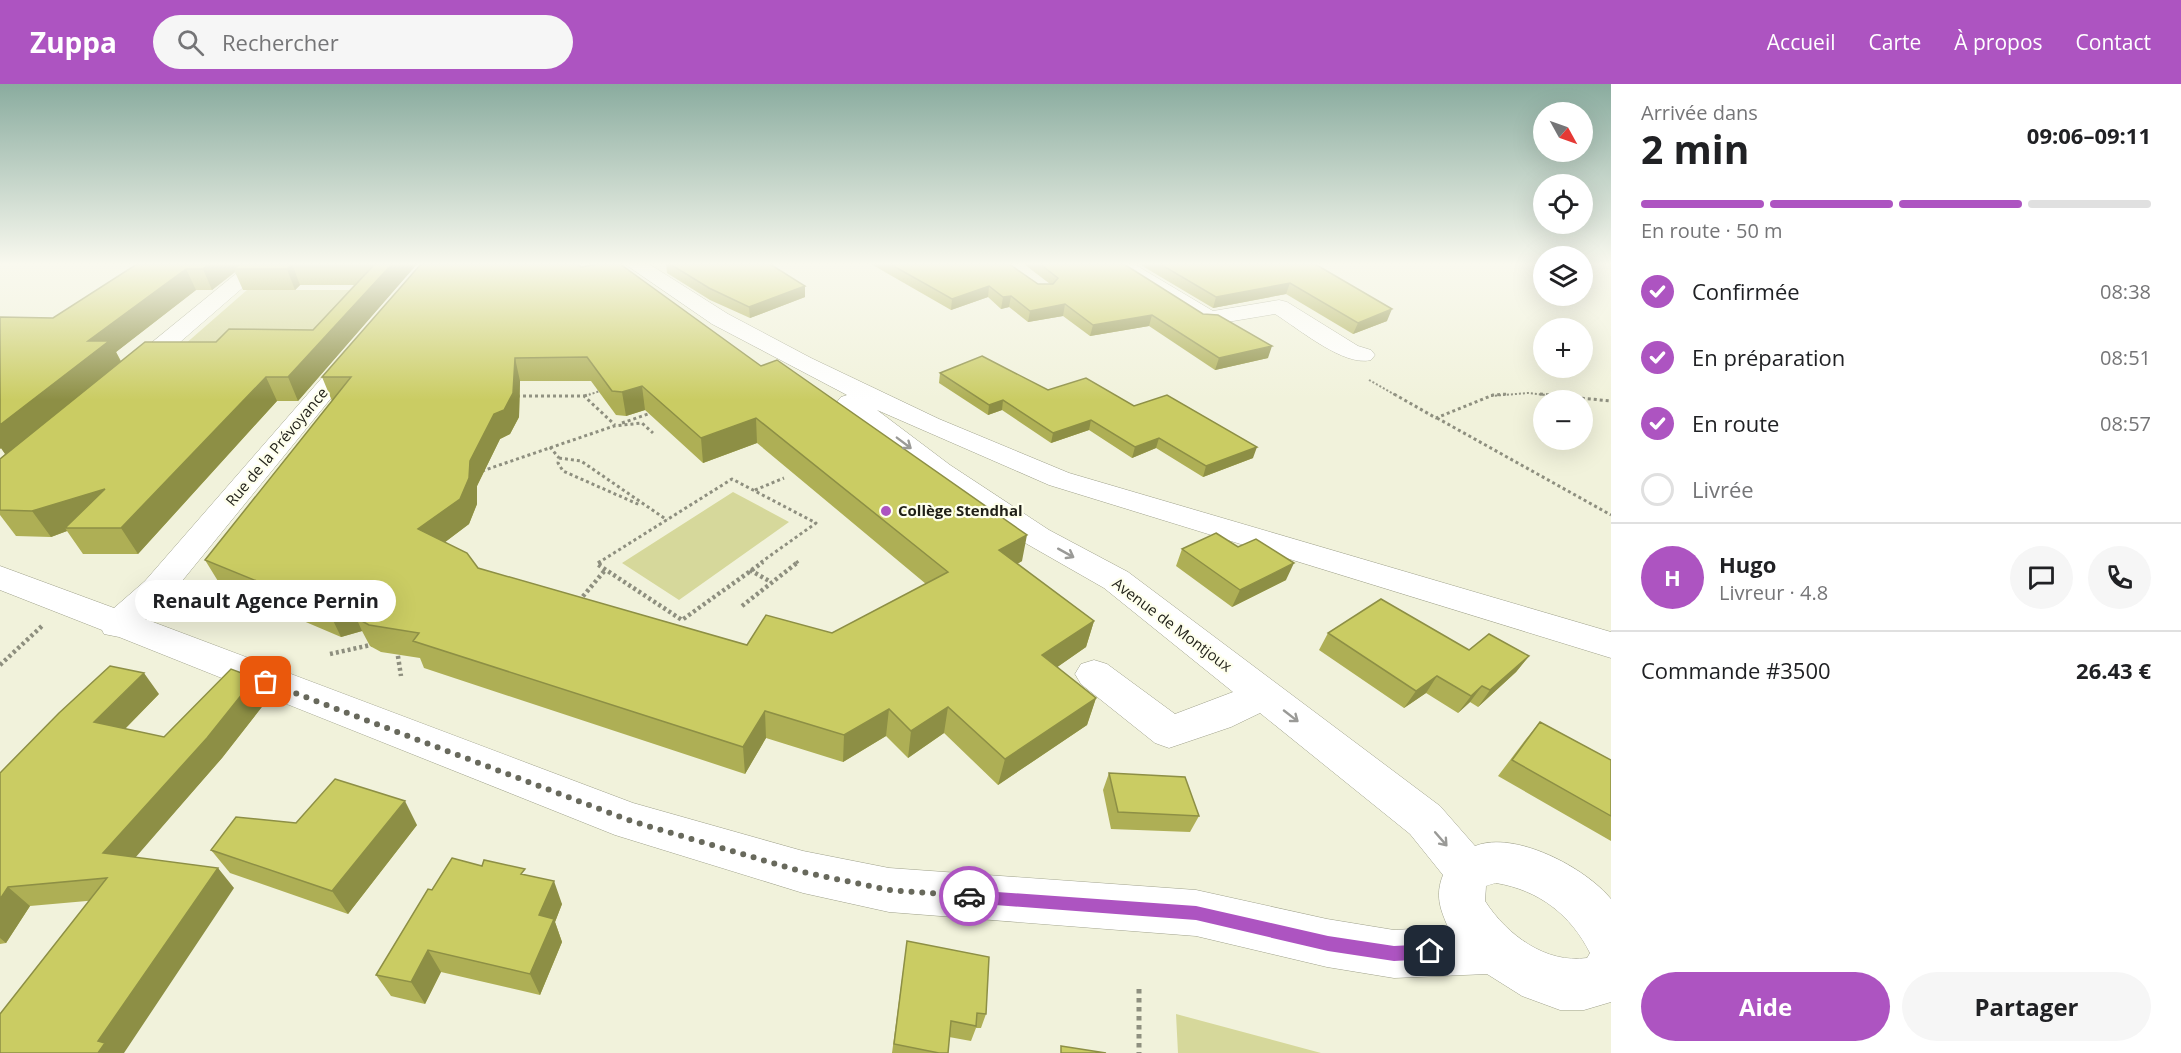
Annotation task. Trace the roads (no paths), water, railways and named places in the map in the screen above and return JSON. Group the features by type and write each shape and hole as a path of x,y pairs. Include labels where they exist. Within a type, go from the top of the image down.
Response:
{"street":[{"path":"116,384 206,309"},
{"path":"705,309 830,377 998,455 1059,479 1611,645"},
{"path":"1194,309 1209,318 1265,309"},
{"path":"1283,309 1350,351 1363,355"},
{"name":"Rue de la Prévoyance","path":"117,625 157,589 373,333"},
{"name":"Avenue de Montjoux","path":"830,377 848,400 940,471 1038,537 1116,580 1425,820 1470,872"},
{"path":"0,577 117,625 631,821 803,872 889,890 1196,913 1328,944 1394,954 1494,949"},
{"path":"1094,674 1169,732 1217,716 1263,695"},
{"path":"1611,944 1592,911 1592,895 1551,878 1511,864 1483,864 1470,872 1462,886 1463,905 1475,927 1494,949 1522,969 1553,983 1581,986 1603,980 1611,966"}],"place":[{"name":"Collège Stendhal","path":"886,511"},
{"name":"Renault Agence Pernin","path":"266,682"}]}
